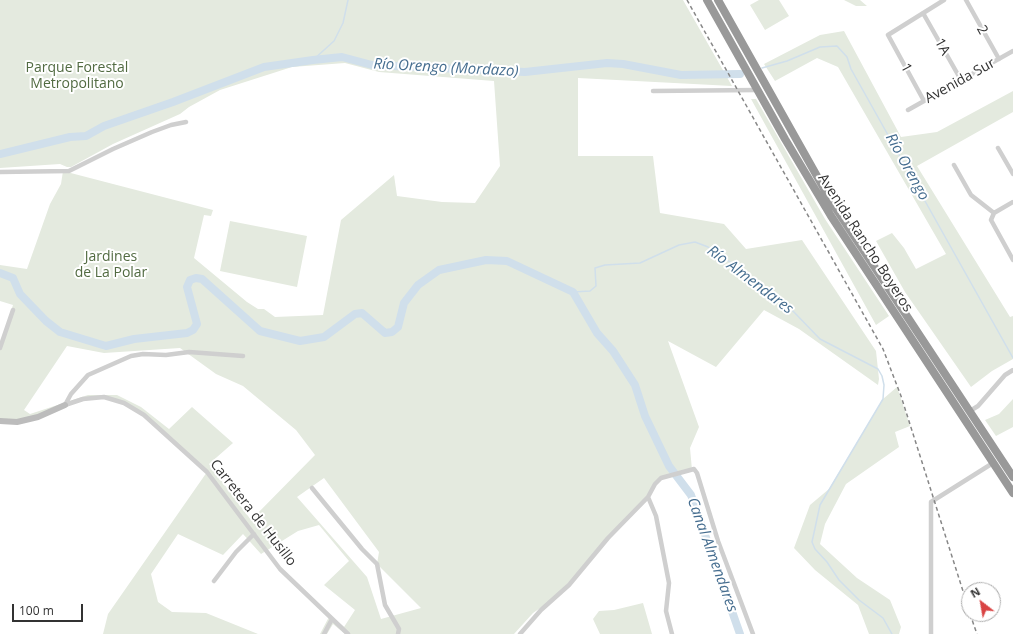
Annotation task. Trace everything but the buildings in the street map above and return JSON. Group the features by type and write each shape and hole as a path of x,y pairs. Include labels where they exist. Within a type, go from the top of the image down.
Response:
{"highway":[{"name":"Avenida Rancho Boyeros","path":"707,0 831,216 1013,493"},
{"name":"Avenida Rancho Boyeros","path":"718,0 831,201 1013,477"}],"street":[{"path":"923,13 944,0"},
{"name":"2","path":"966,0 999,59"},
{"name":"1","path":"923,13 888,35 924,101"},
{"name":"1A","path":"923,13 961,80"},
{"name":"Avenida Sur","path":"908,110 1013,51"},
{"path":"652,91 758,90"},
{"path":"0,172 69,171 112,149 152,132 171,125 186,122"},
{"path":"998,148 1013,174"},
{"path":"954,165 971,196 994,213"},
{"path":"1013,202 994,213 991,220 1013,260"},
{"path":"0,348 13,310"},
{"path":"65,405 70,394 88,375 131,356 143,354 166,355 189,352 243,356"},
{"path":"970,411 978,406 1005,376 1013,370"},
{"name":"Carretera de Husillo","path":"0,421 17,422 38,417 83,399 104,397 124,403 144,415 207,472 287,576 348,634"},
{"path":"931,634 931,502 993,463"},
{"path":"520,634 541,610 569,585 608,538 648,497 655,484 661,478 694,469 697,473 718,541 754,634"},
{"path":"312,488 362,549 377,564 385,605 398,629 398,634"},
{"path":"648,497 656,516 669,583 666,611 672,634"},
{"path":"214,581 236,552 254,534"},
{"path":"324,634 332,619"}],"green space":[{"path":"0,0 683,0 732,86 578,78 578,156 653,156 660,213 724,224 746,249 802,240 876,351 879,379 878,385 799,329 764,310 716,367 668,341 699,427 690,448 692,470 661,478 648,497 590,560 553,599 533,613 514,634 345,634 333,624 327,634 320,634 330,615 344,627 355,610 324,585 349,561 319,525 298,531 261,554 243,534 223,555 178,534 151,574 158,602 172,612 206,613 258,634 103,634 108,614 207,472 144,415 124,403 104,397 83,399 17,422 0,421 0,344 13,305 0,301 0,265 27,269 50,204 61,184 63,171 213,210 211,216 204,215 194,258 247,302 258,309 264,309 275,317 323,315 341,220 394,175 397,196 442,202 475,203 500,166 494,81 379,72 345,63 292,67 220,90 189,107 180,114 113,144 71,167 60,164 0,168","holes":["67,346 104,353 180,348 216,374 243,386 296,430 315,455 251,520 209,464 233,443 192,407 169,429 141,407 117,395 88,395 30,414 24,410","324,478 379,552 377,564 421,608 381,619 367,577 297,497"]},
{"path":"759,0 779,0 789,16 765,30 750,5"},
{"path":"844,0 860,0 867,6 856,6"},
{"path":"844,31 901,137 937,132 1013,91 1013,112 917,166 1010,317 1013,316 1013,359 992,371 971,387 905,292 876,241 892,233 904,248 916,269 946,254 838,67 817,58 775,81 764,64 820,35"},
{"path":"751,99 756,99 825,219 889,316 876,325"},
{"path":"230,221 307,236 297,287 220,271"},
{"path":"897,387 910,426 895,432 899,447 846,484 825,524 820,544 857,578 890,600 901,627 899,634 869,634 858,605 815,570 794,548 810,505 829,489 883,399"},
{"path":"1013,399 1013,427 996,436 985,420 999,414"},
{"path":"643,603 652,634 600,634 593,619 599,611 614,610"}],"waterway":[{"path":"313,60 334,41 343,23 348,0"},
{"name":"Río Orengo","path":"762,68 787,61 820,47 837,46 847,57 851,69 1013,358"},
{"name":"Río Orengo (Mordazo)","path":"0,154 70,137 86,136 104,126 173,102 264,67 313,60 342,57 372,65 525,72 607,63 623,64 681,75 740,74"},
{"name":"Río Almendares","path":"573,292 590,291 596,286 595,268 605,265 640,263 679,245 695,242 708,247 730,262 790,308 820,339 878,369 882,376 884,385 883,399 820,505 812,542 815,549 827,562 839,580 859,600 883,618 892,634"},
{"name":"Río Almendares","path":"0,273 13,278 20,294 46,321 60,332 106,346 134,339 187,333 193,330 197,324 187,287 190,280 196,278 202,279 260,331 300,341 324,337 355,314 362,313 385,333 392,332 398,327 404,303 418,285 439,270 486,260 507,261 573,292 597,333 613,351 635,385 645,416 669,466 691,495 740,634"}],"railway":[{"path":"687,0 883,349 901,396 961,585"},
{"path":"973,622 977,634"}],"park label":[{"name":"Parque Forestal Metropolitano","path":"77,76"},
{"name":"Jardines de La Polar","path":"111,266"}],"water label":[{"name":"Canal Almendares","path":"712,555"}]}
